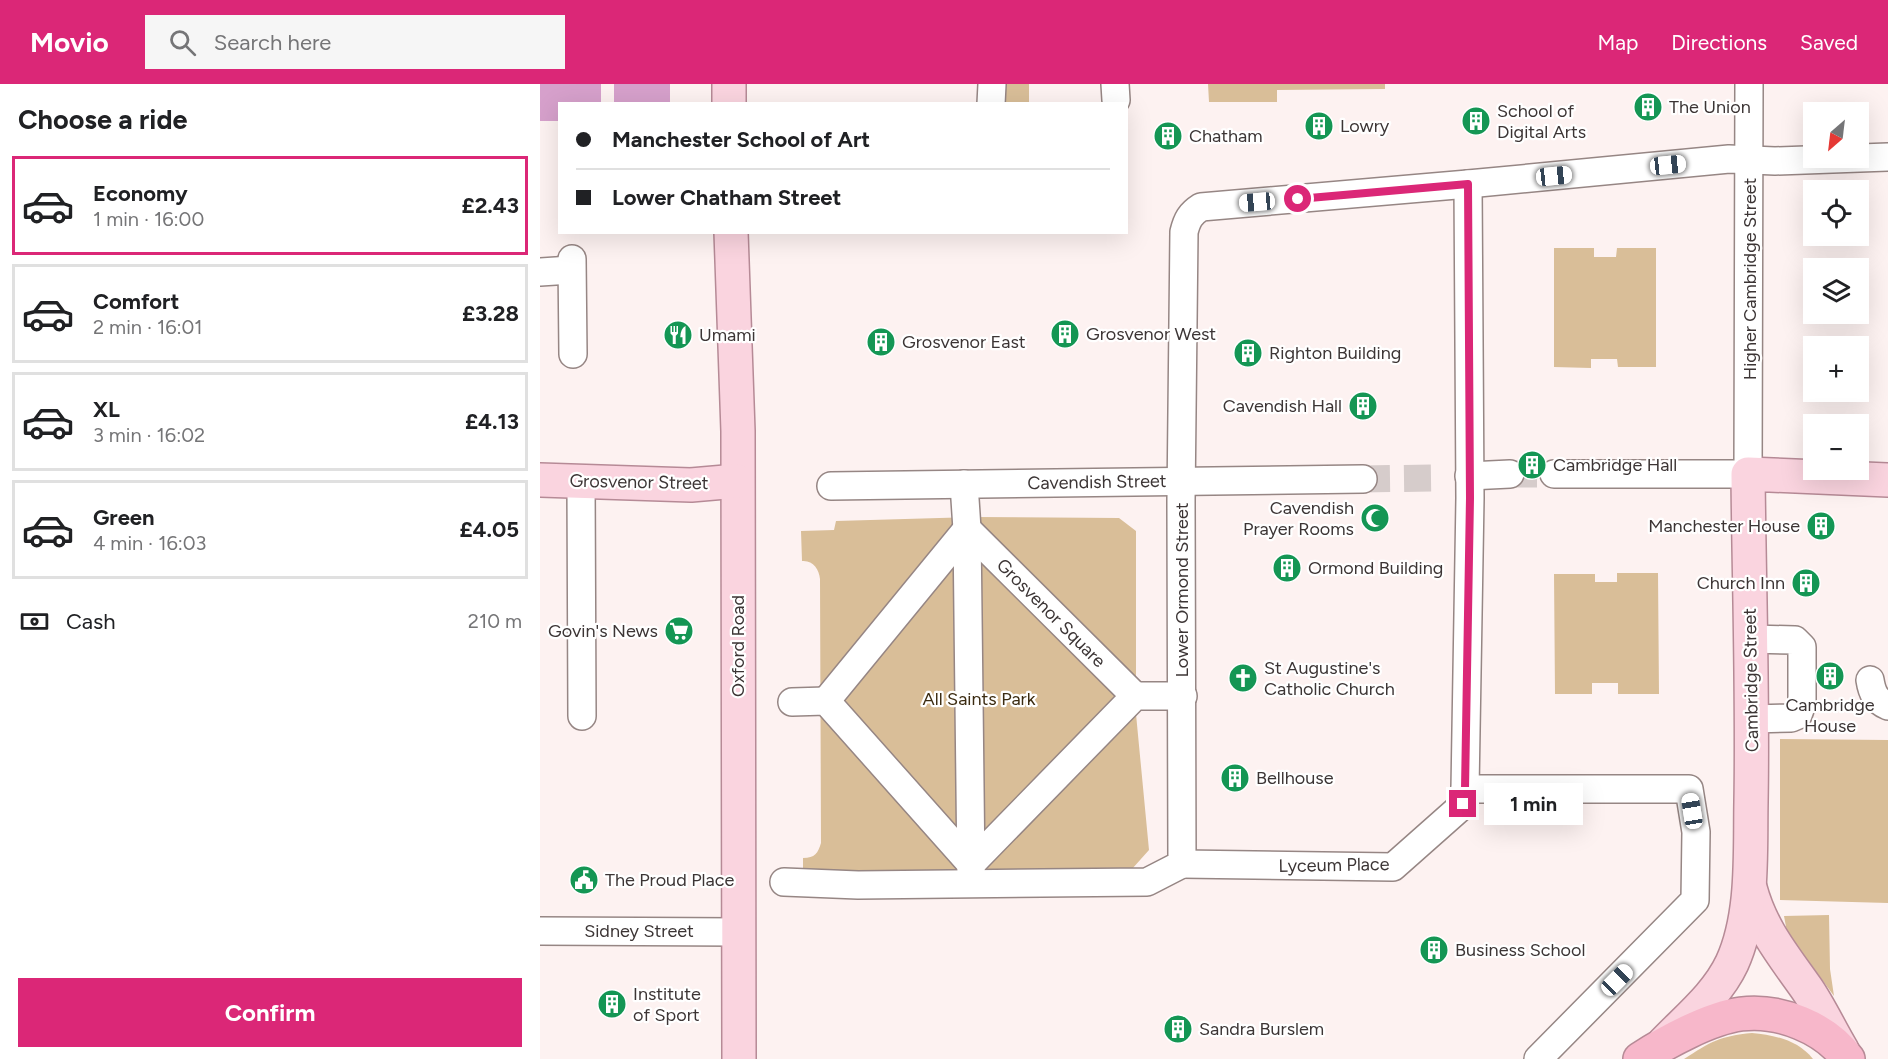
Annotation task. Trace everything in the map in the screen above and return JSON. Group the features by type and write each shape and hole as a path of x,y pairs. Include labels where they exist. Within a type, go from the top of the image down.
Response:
{"highway":[{"path":"1652,1051 1703,1026 1741,1014 1770,1014 1814,1030 1845,1054"}],"main road":[{"path":"729,84 729,102"},
{"name":"Oxford Road","path":"731,234 738,417 739,1059"},
{"path":"1748,474 1888,480"},
{"name":"Cambridge Street","path":"1652,1051 1717,989 1732,963 1741,933 1749,886 1752,719 1748,474"},
{"name":"Grosvenor Street","path":"540,480 691,485 737,481"},
{"name":"Cambridge Street","path":"1749,886 1755,907 1768,934 1808,991 1845,1054"}],"street":[{"path":"991,102 992,84"},
{"name":"Higher Cambridge Street","path":"1748,474 1749,84"},
{"path":"1538,1059 1695,900 1696,832 1689,789 1464,797 1469,476 1468,184 1714,160 1888,157"},
{"name":"Lower Ormond Street","path":"1182,864 1182,440 1186,220 1192,212 1201,207 1468,184"},
{"path":"540,272 572,265 576,316 573,354"},
{"path":"1469,476 1510,474"},
{"path":"1554,474 1748,474"},
{"name":"Cavendish Street","path":"831,486 1363,479"},
{"path":"581,482 582,716"},
{"name":"Grosvenor Square","path":"964,484 967,529 971,874"},
{"path":"792,702 826,701 967,529"},
{"name":"Grosvenor Square","path":"967,529 1136,696"},
{"path":"1750,639 1795,640 1802,647 1802,704 1798,715 1791,718 1752,719"},
{"path":"1870,680 1872,693 1880,703 1888,706"},
{"path":"971,874 1136,696 1183,696"},
{"path":"826,701 971,874"},
{"name":"Lyceum Place","path":"1182,864 1393,867 1464,797"},
{"path":"784,882 858,885 971,874 1147,882 1182,864"},
{"name":"Sidney Street","path":"540,931 739,932"}],"green space":[{"path":"1000,84 1029,84 1029,102 999,102"},
{"path":"1208,84 1385,84 1385,89 1277,90 1277,102 1209,102"},
{"path":"1554,248 1594,248 1594,257 1616,257 1617,248 1656,248 1656,367 1618,367 1617,359 1591,359 1591,368 1554,367"},
{"name":"All Saints Park","path":"974,517 1119,518 1136,531 1136,714 1149,850 1132,869 803,872 803,858 815,854 821,843 820,579 815,566 802,561 801,531 834,530 836,521"},
{"path":"1617,573 1658,573 1659,694 1618,694 1618,683 1592,683 1592,694 1555,694 1554,574 1595,574 1595,582 1617,582"},
{"path":"1780,739 1888,740 1888,903 1780,900"},
{"path":"1829,915 1830,969 1834,996 1787,932 1784,916"},
{"path":"1752,1033 1769,1035 1793,1043 1813,1059 1684,1059 1716,1041"}],"shaded area":[{"path":"540,84 601,84 601,102 558,102 558,121 540,121"},
{"path":"614,84 670,84 670,102 614,102"}],"tunnel":[{"path":"1510,474 1554,474"},
{"path":"1363,479 1433,478"}],"place":[{"name":"The Union","path":"1648,107"},
{"name":"School of Digital Arts","path":"1476,121"},
{"name":"Lowry","path":"1319,126"},
{"name":"Chatham","path":"1168,136"},
{"name":"Grosvenor West","path":"1065,334"},
{"name":"Umami","path":"678,335"},
{"name":"Grosvenor East","path":"881,342"},
{"name":"Righton Building","path":"1248,353"},
{"name":"Cavendish Hall","path":"1363,406"},
{"name":"Cambridge Hall","path":"1532,465"},
{"name":"Cavendish Prayer Rooms","path":"1375,518"},
{"name":"Manchester House","path":"1821,526"},
{"name":"Ormond Building","path":"1287,568"},
{"name":"Church Inn","path":"1806,583"},
{"name":"Govin's News","path":"679,631"},
{"name":"Cambridge House","path":"1830,676"},
{"name":"St Augustine's Catholic Church","path":"1243,678"},
{"name":"Bellhouse","path":"1235,778"},
{"name":"The Proud Place","path":"584,880"},
{"name":"Business School","path":"1434,950"},
{"name":"Institute of Sport","path":"612,1004"},
{"name":"Sandra Burslem","path":"1178,1029"}],"route":[{"path":"1298,199 1468,184 1470,498 1463,804"}]}
